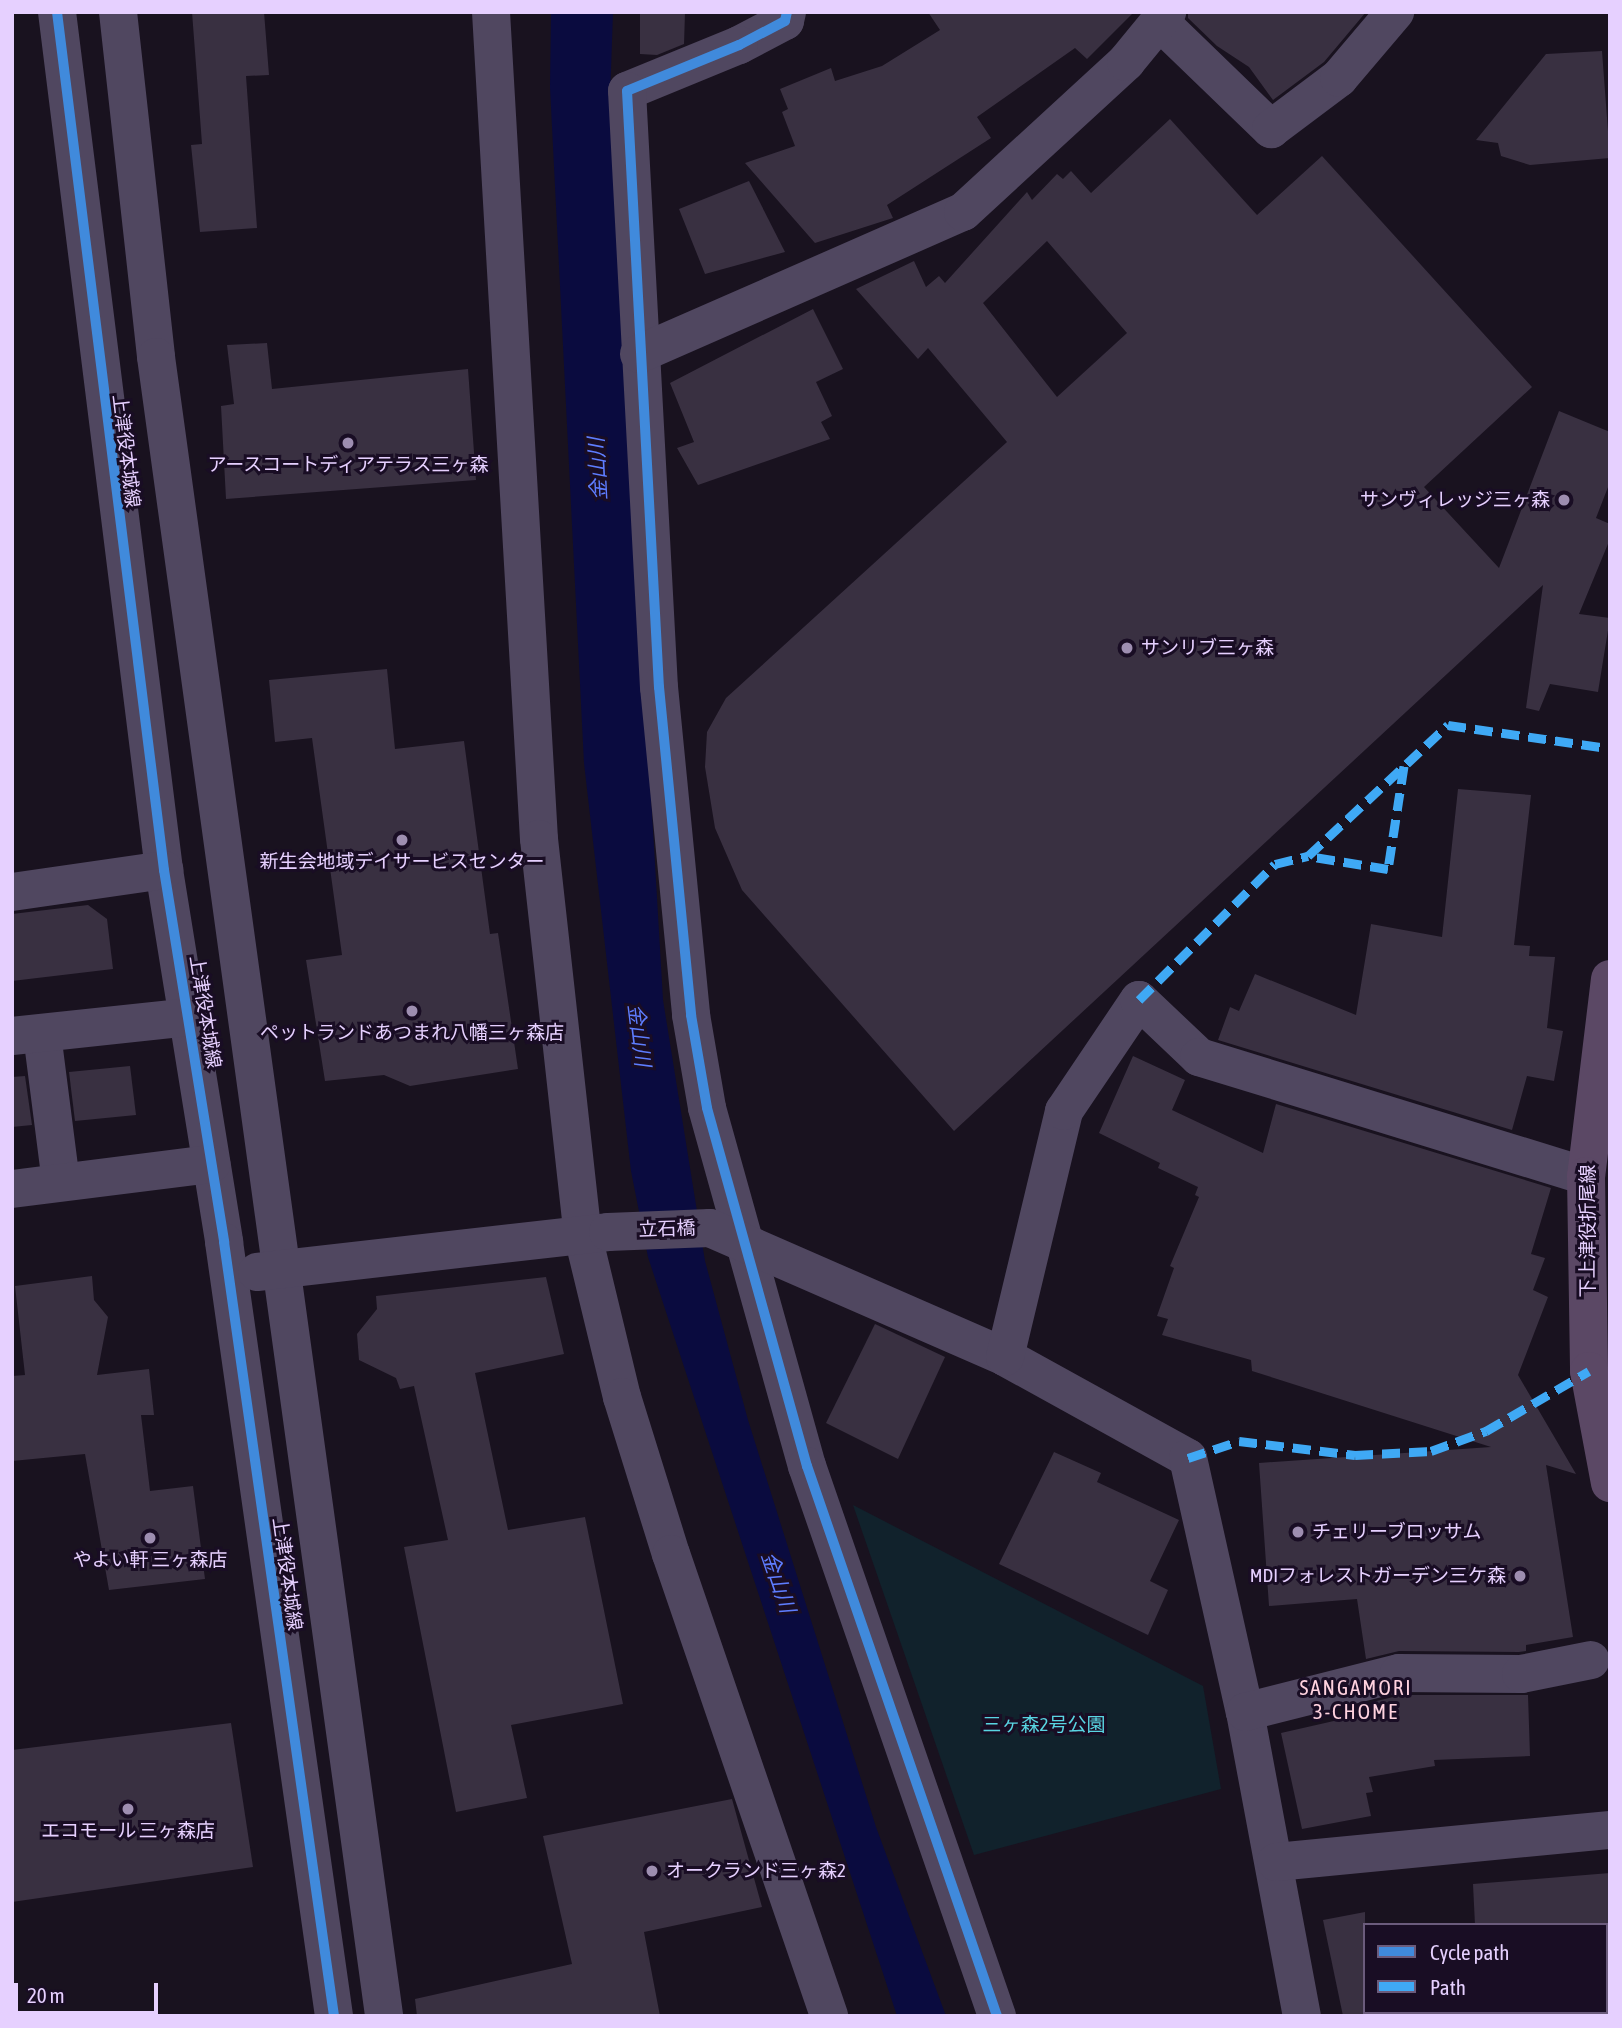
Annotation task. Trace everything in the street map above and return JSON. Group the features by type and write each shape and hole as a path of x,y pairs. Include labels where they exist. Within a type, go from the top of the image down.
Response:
{"main road":[{"name":"下上津役折尾線","path":"1610,979 1586,1176 1590,1371 1610,1483"}],"street":[{"name":"上津役本城線","path":"57,12 164,870 211,1164 334,2016"},
{"name":"上津役本城線","path":"118,12 156,357 384,2016"},
{"path":"491,12 538,839 583,1236 622,1397 667,1541 829,2016"},
{"path":"787,12 785,21 738,45 627,91 639,354 660,619 659,687 691,1014 726,1233 997,2016"},
{"path":"639,354 962,212 1126,62 1163,17 1271,129 1339,78 1395,12"},
{"path":"12,892 164,870"},
{"path":"1004,1357 1064,1111 1139,1000 1199,1057 1586,1176"},
{"path":"61,1182 27,1035 189,1017"},
{"path":"12,1189 211,1164"},
{"name":"立石橋","path":"227,1275 624,1231 726,1233"},
{"path":"726,1233 1004,1357 1188,1458 1276,1862 1302,2016"},
{"path":"1245,1712 1399,1673 1521,1674 1591,1660"},
{"path":"1276,1862 1610,1830"}],"green space":[{"name":"三ヶ森2号公園","path":"853,1505 1203,1686 1221,1789 974,1855"}],"water":[{"name":"金山川","path":"551,12 613,12 610,99 663,1000 705,1261 748,1420 876,1827 946,2016 897,2016 648,1257 631,1171 584,763 550,87"}],"building":[{"path":"192,12 264,12 269,75 246,76 257,228 200,232 191,145 202,144"},
{"path":"640,12 685,12 684,44 657,55 640,54"},
{"path":"928,12 1134,12 1087,59 1075,48 977,117 991,138 887,205 893,218 815,243 745,163 795,146 782,112 788,109 780,89 831,68 835,81 882,66 940,30"},
{"path":"1188,12 1366,12 1324,62 1273,100 1249,67 1217,46 1188,18"},
{"path":"1602,51 1610,158 1530,165 1501,156 1498,143 1476,140 1546,54"},
{"name":"サンリブ三ヶ森","path":"1170,119 1257,215 1322,156 1532,387 1424,487 1499,568 1559,411 1610,432 1610,482 1596,518 1610,524 1610,539 1579,614 1610,618 1598,692 1550,684 1539,711 1526,708 1543,585 954,1131 742,890 715,828 705,767 707,732 726,698 1007,442 928,348 918,359 856,289 914,261 926,287 939,276 945,283 1027,192 1032,200 1057,174 1063,179 1071,171 1091,193","holes":["1047,241 1127,333 1057,397 983,303"]},
{"path":"749,181 785,252 705,274 679,209"},
{"path":"813,309 843,369 816,382 832,416 821,422 830,439 698,485 677,448 694,442 670,383"},
{"name":"アースコートディアテラス三ヶ森","path":"267,343 272,389 468,369 476,480 226,499 221,406 234,404 227,345"},
{"path":"387,669 395,749 464,741 490,934 498,933 518,1069 410,1086 384,1075 325,1081 306,960 342,955 312,738 275,742 269,680"},
{"path":"1458,789 1531,795 1514,945 1530,946 1529,956 1555,957 1547,1028 1563,1031 1554,1081 1527,1076 1512,1130 1218,1040 1230,1007 1239,1011 1255,974 1356,1015 1371,924 1442,937"},
{"path":"88,905 107,919 113,969 12,981 12,914"},
{"path":"1133,1056 1185,1080 1172,1110 1263,1153 1276,1104 1551,1188 1531,1254 1545,1258 1533,1290 1548,1297 1518,1375 1576,1474 1546,1465 1573,1637 1526,1645 1526,1651 1519,1652 1399,1651 1366,1659 1357,1599 1269,1606 1259,1463 1491,1447 1252,1371 1251,1360 1162,1335 1168,1319 1157,1316 1174,1268 1170,1266 1199,1197 1195,1195 1198,1187 1158,1168 1160,1163 1099,1133"},
{"path":"130,1066 136,1115 75,1121 69,1072"},
{"path":"25,1076 32,1125 12,1127 12,1077"},
{"path":"92,1276 94,1300 108,1317 97,1375 149,1369 154,1415 141,1415 150,1491 193,1486 205,1579 109,1590 85,1454 12,1461 12,1376 25,1375 15,1286"},
{"path":"546,1277 564,1354 475,1373 508,1530 585,1517 623,1704 511,1725 527,1798 456,1812 404,1547 448,1540 414,1386 400,1389 396,1378 359,1360 357,1334 377,1309 376,1296"},
{"path":"875,1324 945,1357 898,1459 826,1423"},
{"path":"1054,1452 1101,1473 1097,1482 1179,1520 1150,1581 1168,1590 1148,1635 999,1564"},
{"path":"1402,1695 1528,1695 1530,1756 1434,1760 1435,1766 1369,1777 1373,1792 1366,1793 1371,1816 1302,1829 1281,1733 1369,1713 1372,1702"},
{"name":"エコモール 三ヶ森店","path":"231,1723 253,1867 12,1902 12,1750"},
{"name":"オークランド三ヶ森2","path":"732,1799 762,1907 644,1932 660,2016 417,2016 415,1999 572,1964 543,1836"},
{"path":"1610,1873 1610,1925 1475,1923 1473,1884"},
{"path":"1365,1912 1365,2016 1343,2016 1323,1920"}],"marked path":[{"path":"1404,766 1388,869 1308,856 1448,725 1607,748"},
{"path":"1139,1000 1275,864 1308,856"},
{"path":"1188,1458 1239,1441 1355,1455 1431,1451 1486,1431 1589,1371"}],"cycle path":[{"path":"57,12 164,870 224,1242 334,2016"},
{"path":"787,12 785,21 739,45 627,91 659,687 691,1015 707,1108 807,1466 997,2016"}],"place":[{"name":"アースコートディアテラス三ヶ森","path":"348,443"},
{"name":"サンヴィレッジ三ヶ森","path":"1564,500"},
{"name":"サンリブ三ヶ森","path":"1127,648"},
{"name":"新生会地域デイサービスセンター","path":"402,840"},
{"name":"ペットランドあつまれ八幡三ヶ森店","path":"412,1011"},
{"name":"チェリーブロッサム","path":"1298,1532"},
{"name":"やよい軒 三ヶ森店","path":"150,1538"},
{"name":"MDIフォレストガーデン三ケ森","path":"1520,1576"},
{"name":"エコモール 三ヶ森店","path":"128,1809"},
{"name":"オークランド三ヶ森2","path":"652,1871"}],"district":[{"name":"SANGAMORI 3-CHOME","path":"1356,1699"}]}
